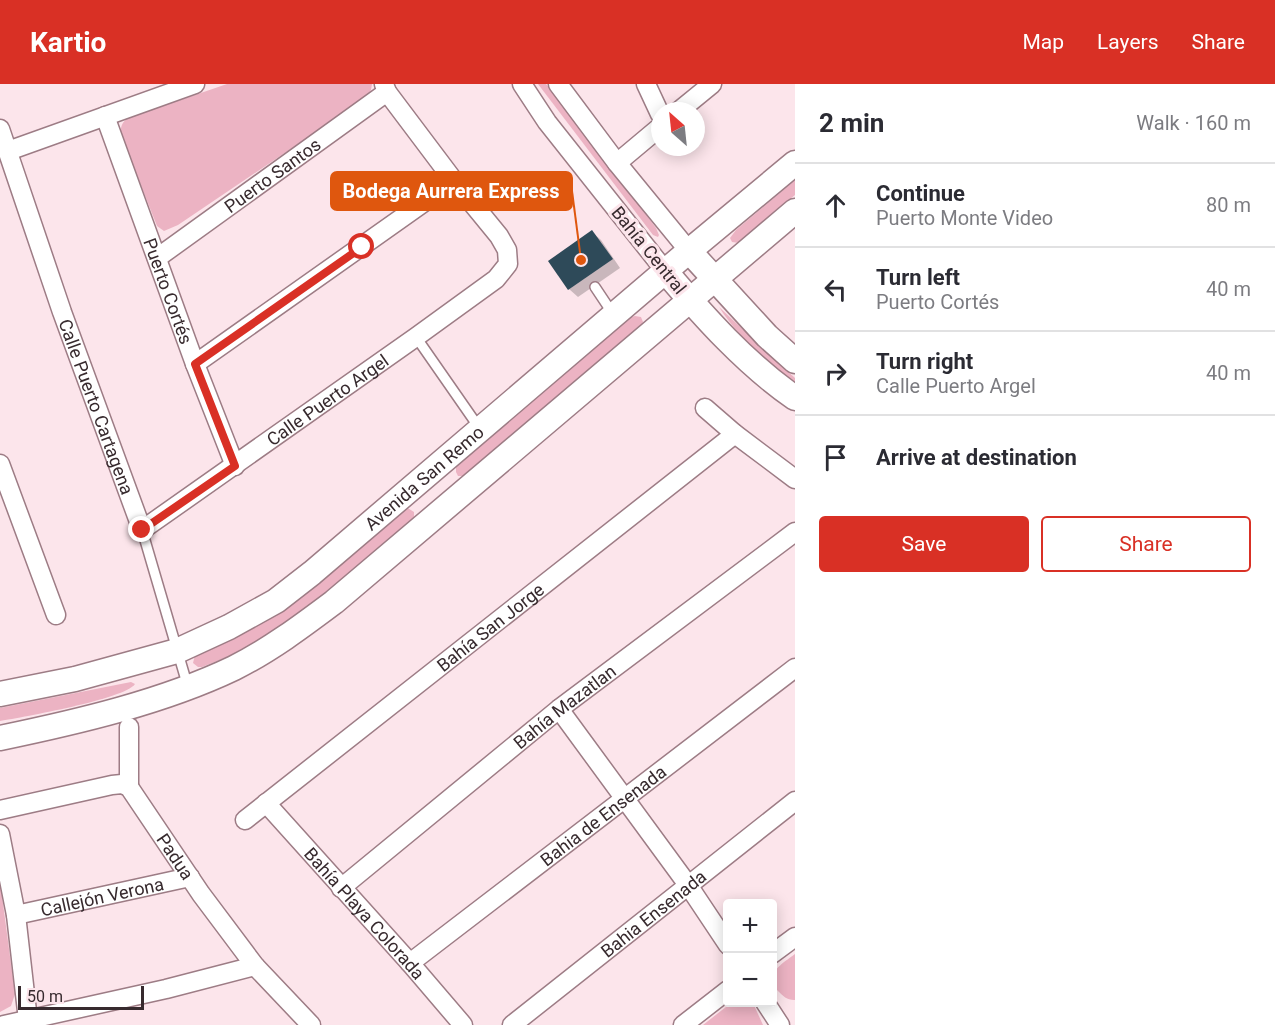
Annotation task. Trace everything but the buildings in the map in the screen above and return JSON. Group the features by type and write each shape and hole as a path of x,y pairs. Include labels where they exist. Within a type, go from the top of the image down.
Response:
{"street":[{"path":"8,151 195,84"},
{"name":"Bahía Central","path":"522,84 547,122 690,300 740,351 795,398"},
{"name":"Bahía Central","path":"558,84 617,163 688,251 767,336 795,361"},
{"path":"646,84 654,102"},
{"path":"690,102 712,84"},
{"path":"195,364 454,181 386,88"},
{"name":"Puerto Santos","path":"157,258 386,88"},
{"name":"Puerto Cortés","path":"105,116 195,364 235,466"},
{"name":"Calle Puerto Cartagena","path":"0,129 62,312 142,530"},
{"path":"617,163 651,135"},
{"name":"Avenida San Remo","path":"0,694 75,678 177,651 229,627 276,601 312,573 615,316 688,251 795,163"},
{"name":"Calle Puerto Argel","path":"142,530 495,279 508,264 507,250 499,236 454,181"},
{"name":"Avenida San Remo","path":"0,738 77,722 188,687 234,668 282,640 334,602 795,211"},
{"path":"705,408 735,434 795,479"},
{"name":"Bahía San Jorge","path":"245,820 735,434"},
{"path":"0,464 56,615"},
{"path":"419,482 444,508"},
{"name":"Bahía Mazatlan","path":"341,888 560,710 795,532"},
{"name":"Bahia de Ensenada","path":"410,963 795,668"},
{"path":"560,710 688,885 723,938"},
{"path":"0,810 112,785 122,784 129,787 129,727"},
{"name":"Padua","path":"129,787 190,877 255,966 311,1025"},
{"name":"Bahia Ensenada","path":"512,1025 795,801"},
{"name":"Bahía Playa Colorada","path":"266,803 410,963 462,1025"},
{"path":"0,834 16,915 28,1020"},
{"name":"Callejón Verona","path":"16,915 190,877"},
{"path":"773,953 795,937"},
{"path":"4,1025 166,989 255,966"},
{"path":"682,1025 723,994"},
{"path":"768,1007 780,1025"}],"lane":[{"path":"595,287 615,316"},
{"path":"416,337 481,430"},
{"name":"Calle Puerto Cartagena","path":"142,530 188,687"}],"shaded area":[{"path":"227,84 372,84 366,98 178,225 164,231 157,226 121,135 122,125 128,118"},
{"path":"538,84 546,84 606,160 656,228 658,237 653,235"},
{"path":"795,180 795,195 739,243 732,242 730,238 736,230"},
{"path":"719,307 795,378 795,385 744,339"},
{"path":"641,317 643,322 639,330 465,476 458,476 456,467 628,318"},
{"path":"406,507 414,512 414,520 314,603 261,639 232,654 202,667 193,663 195,655"},
{"path":"131,682 135,684 113,696 0,721 0,708"},
{"path":"0,881 15,994 11,1006 0,1012"},
{"path":"795,954 795,1000 787,998 777,990 777,969"},
{"path":"726,1007 755,1007 763,1025 703,1025"}],"place":[{"name":"Bodega Aurrera Express","path":"581,260"}],"route":[{"path":"142,530 235,466 195,364 362,247"}]}
